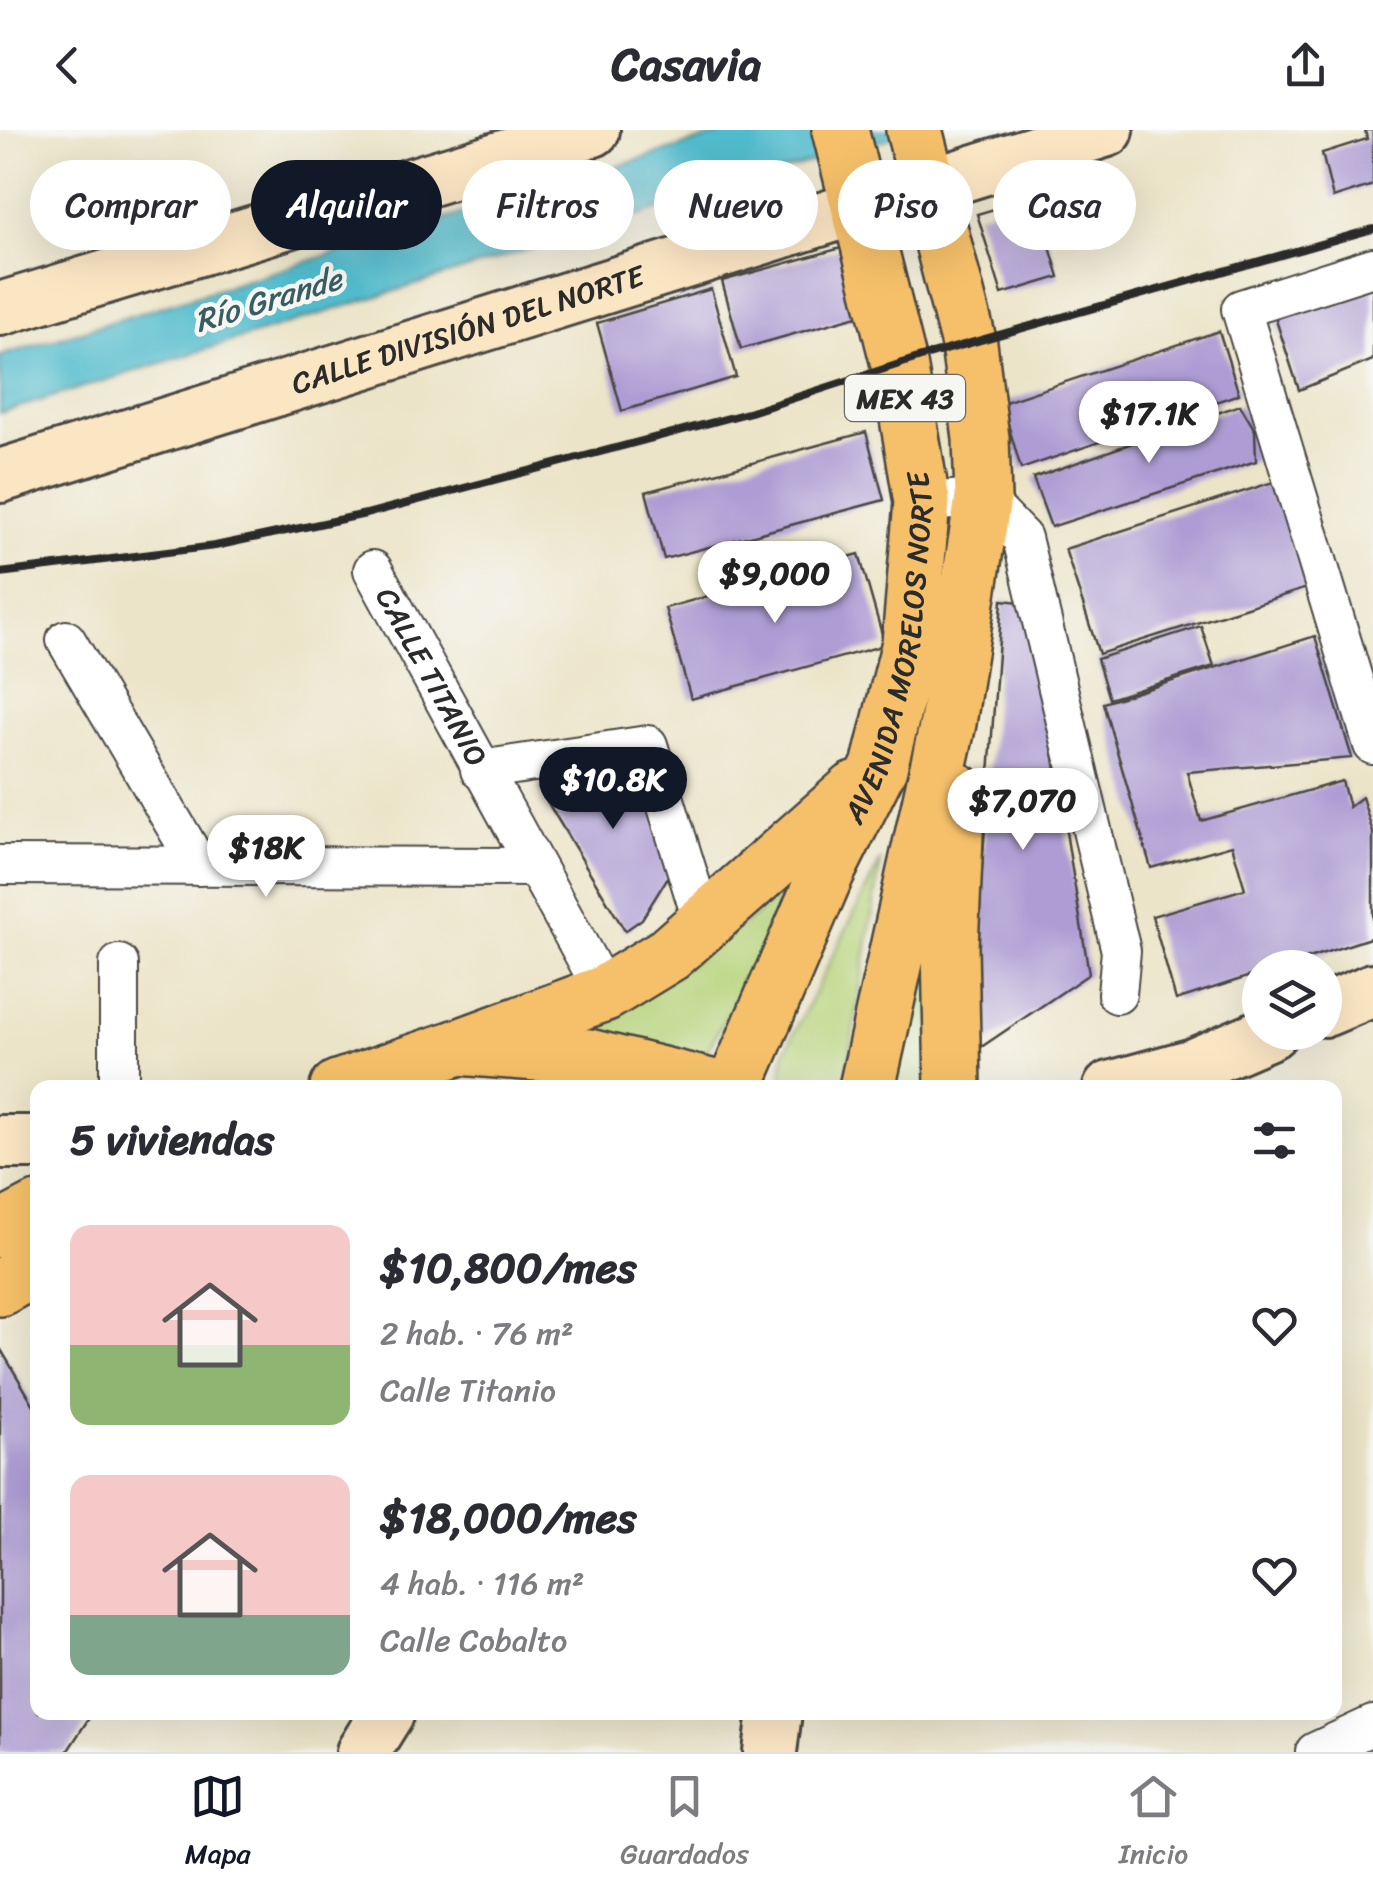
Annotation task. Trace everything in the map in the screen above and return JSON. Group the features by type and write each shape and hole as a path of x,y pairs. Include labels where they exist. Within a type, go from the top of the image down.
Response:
{"main road":[{"path":"0,309 593,130"},
{"name":"CALLE DIVISIÓN DEL NORTE","path":"878,160 1107,130"},
{"name":"MEX 43","path":"869,1080 948,723 984,498 982,438 969,344 920,153"},
{"name":"CALLE DIVISIÓN DEL NORTE","path":"0,476 838,169"},
{"name":"AVENIDA MORELOS NORTE","path":"737,1080 827,872 879,767 910,643 922,502 899,364 870,250"},
{"path":"948,723 960,808 950,948 952,1080"},
{"path":"362,1080 605,993 669,954 879,767"},
{"path":"1342,1003 1373,990"},
{"path":"459,1048 588,1057 681,1080"},
{"path":"1169,1080 1199,1076 1242,1050"},
{"path":"0,1142 30,1142"},
{"path":"0,1230 30,1214"},
{"path":"0,1288 30,1271"},
{"path":"363,1752 383,1720"},
{"path":"770,1752 774,1720"}],"street":[{"path":"1373,267 1241,308 1373,745"},
{"path":"922,502 984,498 1022,538 1121,951 1117,994"},
{"name":"CALLE TITANIO","path":"374,570 532,867 605,993"},
{"path":"66,640 199,866"},
{"path":"480,770 648,746 703,924"},
{"path":"0,865 532,867"},
{"path":"118,1080 119,964"}],"green space":[{"path":"881,860 846,1078 786,1080 782,1073 785,1051"},
{"path":"940,877 929,1080 889,1080"},
{"path":"803,880 702,1060 586,1039"}],"water":[{"path":"735,130 916,130 818,160 654,160 654,211 634,217 634,161"},
{"name":"Río Grande","path":"462,214 462,250 528,250 0,413 0,356 345,250 442,250 442,220"}],"building":[{"path":"1365,130 1373,130 1373,185 1333,198 1322,153 1367,139"},
{"path":"993,209 993,250 1051,250 1059,277 1002,294 977,214"},
{"path":"838,249 842,250 861,315 741,349 722,281"},
{"path":"1373,286 1373,360 1299,390 1275,317"},
{"path":"711,289 736,377 622,411 597,323"},
{"path":"1219,331 1239,394 1021,469 1002,403"},
{"path":"1240,405 1255,430 1256,461 1051,527 1033,478"},
{"path":"866,432 884,500 664,559 646,492"},
{"path":"1273,482 1307,588 1099,654 1065,549"},
{"path":"859,554 885,645 691,699 665,608"},
{"path":"1002,600 1029,603 1089,974 968,1056"},
{"path":"1201,626 1214,666 1109,699 1097,659"},
{"path":"1315,636 1352,758 1187,772 1201,821 1342,781 1349,807 1362,797 1373,833 1373,937 1333,950 1242,950 1242,979 1176,1000 1152,916 1245,889 1232,845 1151,868 1103,703"},
{"path":"643,760 668,877 642,919 625,931 539,788 572,764"},
{"path":"0,1348 30,1399 30,1720 88,1720 67,1752 0,1752"}],"railway":[{"path":"0,573 215,546 366,514 751,412 921,357 1373,229"}]}
